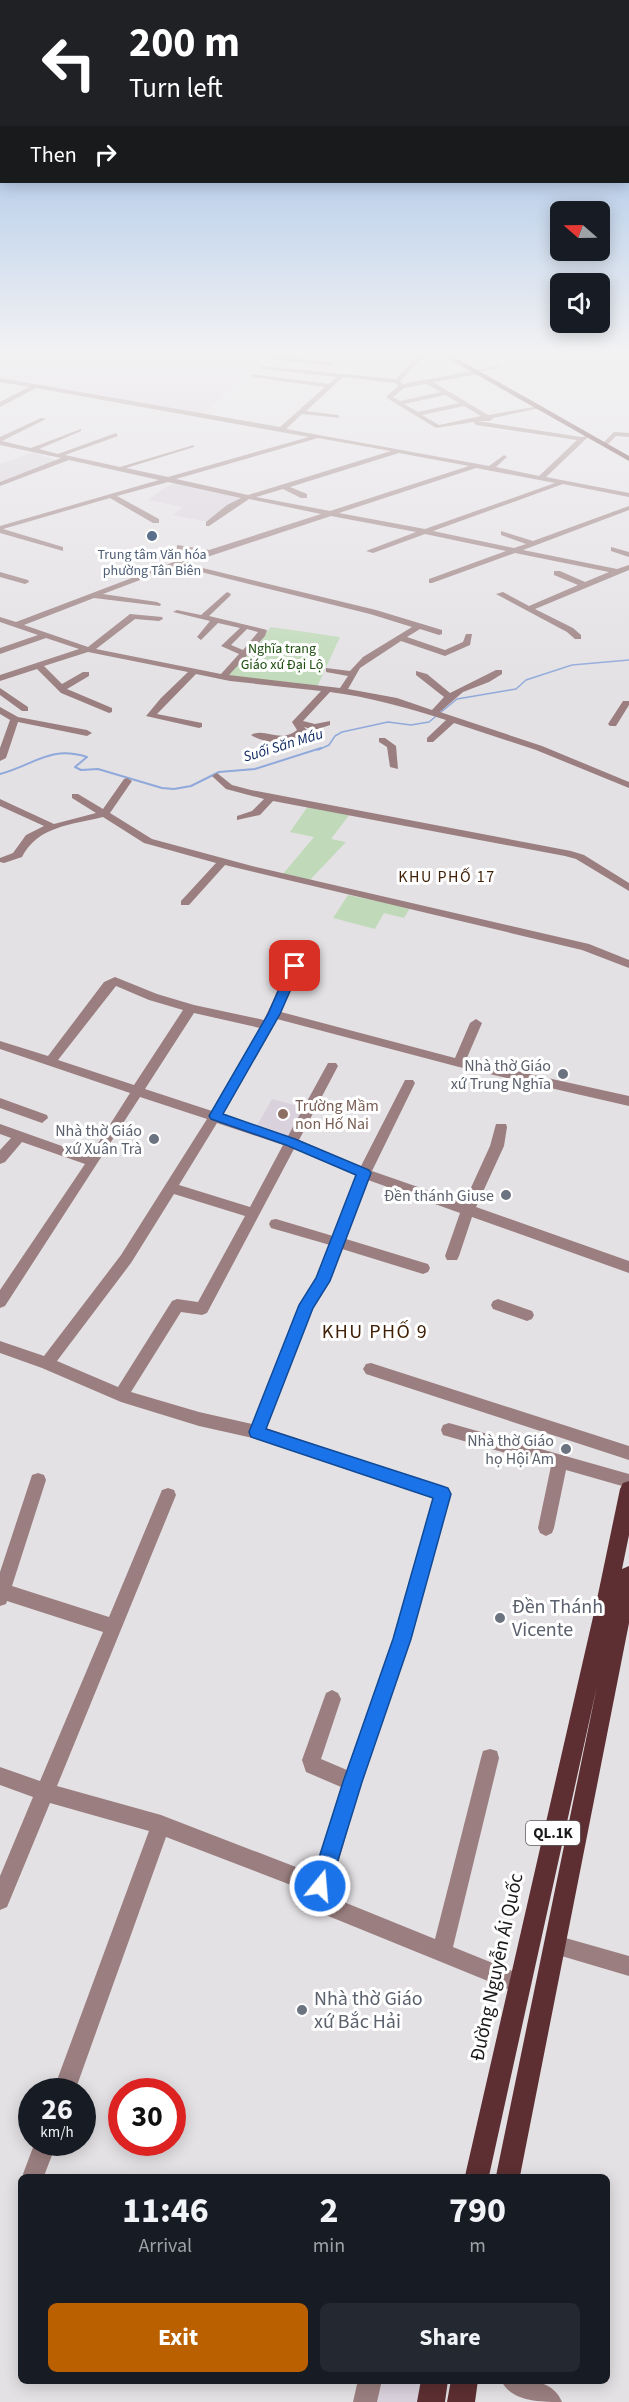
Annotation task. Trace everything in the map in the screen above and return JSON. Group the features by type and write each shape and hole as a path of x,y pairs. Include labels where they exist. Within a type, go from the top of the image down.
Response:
{"main road":[{"name":"Đường Nguyễn Ái Quốc","path":"477,2174 606,1604 629,1489"},
{"name":"QL.1K","path":"507,2174 629,1575"},
{"path":"520,1984 545,1994"},
{"path":"431,2402 434,2384"},
{"path":"461,2402 464,2384"}],"street":[{"path":"0,484 44,467"},
{"path":"117,467 248,497 618,572"},
{"path":"0,530 208,467"},
{"path":"209,524 230,507 248,497 345,467"},
{"path":"15,625 180,563 474,467"},
{"path":"482,467 629,495"},
{"path":"541,478 554,467"},
{"path":"151,474 161,471"},
{"path":"370,551 564,482"},
{"path":"283,486 304,496"},
{"path":"111,496 156,521"},
{"path":"432,581 629,508"},
{"path":"0,530 60,549"},
{"path":"504,532 534,544"},
{"path":"180,547 211,553"},
{"path":"614,549 629,555"},
{"path":"132,551 439,632"},
{"path":"530,608 629,567"},
{"path":"557,573 586,585"},
{"path":"0,574 25,582"},
{"path":"203,617 227,594"},
{"path":"500,594 570,630 578,637"},
{"path":"95,596 157,604"},
{"path":"385,616 393,610"},
{"path":"177,612 246,626 264,632 223,677"},
{"path":"0,678 87,650 133,616 159,619"},
{"path":"1,620 87,650 223,677 343,691 397,701 539,748 629,785"},
{"path":"201,637 216,620"},
{"path":"245,653 225,646 246,626"},
{"path":"343,691 353,674 366,659 420,626"},
{"path":"0,651 44,636"},
{"path":"400,638 445,653 467,643 469,636"},
{"path":"39,666 60,688 109,710"},
{"path":"329,670 353,674"},
{"path":"194,671 151,716 199,725"},
{"path":"438,714 449,696 466,686 490,680 499,672"},
{"path":"419,673 426,676 439,692 449,696"},
{"path":"60,688 86,675"},
{"path":"256,735 291,739 302,731 296,724 327,690"},
{"path":"0,691 25,709"},
{"path":"613,724 626,703"},
{"path":"0,710 15,718 87,733"},
{"path":"1,758 15,718"},
{"path":"430,740 453,719"},
{"path":"298,722 315,727 327,723"},
{"path":"382,740 392,746 395,767"},
{"path":"217,776 229,787 270,798 580,857 629,888"},
{"path":"4,860 18,855 20,848 34,834 104,814 127,781"},
{"path":"75,796 88,802 142,838 222,862 503,930 555,940 629,964"},
{"path":"241,818 256,813 270,798"},
{"path":"0,802 52,827"},
{"path":"7,847 20,848"},
{"path":"185,903 222,862"},
{"path":"47,1363 126,1259 171,1188 270,1019 295,966"},
{"path":"50,1062 108,985 115,981 153,997 193,1009 270,1019 629,1101"},
{"path":"0,1302 93,1162 184,1016 193,1009"},
{"path":"459,1063 476,1023"},
{"path":"0,1044 290,1142 364,1173 629,1267"},
{"path":"121,1395 177,1305 202,1309 332,1066"},
{"path":"257,1432 306,1305 322,1281 364,1173 409,1083"},
{"path":"0,1102 42,1118"},
{"path":"452,1256 468,1210 496,1146 501,1127"},
{"path":"0,1130 93,1162"},
{"path":"0,1159 20,1136"},
{"path":"171,1188 253,1213"},
{"path":"276,1224 423,1268"},
{"path":"498,1305 527,1316"},
{"path":"0,1347 47,1363 121,1395 199,1419 257,1432 442,1494 402,1639 352,1782 320,1886 318,1902 520,1984"},
{"path":"371,1370 629,1453"},
{"path":"449,1430 629,1481"},
{"path":"546,1528 560,1462"},
{"path":"38,1480 1,1593 114,1627"},
{"path":"0,1900 168,1495"},
{"path":"332,1698 311,1760 313,1765 352,1782"},
{"path":"442,1951 490,1758"},
{"path":"0,1776 46,1792 161,1825 320,1886"},
{"path":"69,2078 161,1825"},
{"path":"555,1945 629,1966"},
{"path":"34,2174 41,2156"},
{"path":"365,2402 369,2384"},
{"path":"520,2384 550,2402"}],"shaded area":[{"path":"0,467 41,467 0,483"},
{"path":"179,481 245,497 209,522 173,515 183,507 148,500"},
{"name":"Trường Mầm non Hố Nai","path":"272,1099 305,1108 289,1138 256,1127"},
{"path":"372,2384 424,2384 420,2402 368,2402"}],"green space":[{"name":"Nghĩa trang Giáo xứ Đại Lộ","path":"271,627 340,637 317,687 226,676"},
{"path":"308,806 350,814 331,839 346,842 309,881 282,875 314,837 290,832"},
{"path":"348,895 410,908 404,918 384,913 375,929 333,918"}],"waterway":[{"name":"Suối Săn Máu","path":"318,750 329,745 335,736 342,732 388,722 411,725 429,722 457,699 516,689 526,680 572,665 629,660"},
{"name":"Suối Săn Máu","path":"0,774 42,758 63,753 87,757 75,767 81,770 98,769 162,788 174,789 191,786 219,772 255,769 321,748"}],"place":[{"name":"Trung tâm Văn hóa phường Tân Biên","path":"152,536"},
{"name":"Nhà thờ Giáo xứ Trung Nghĩa","path":"563,1074"},
{"name":"Trường Mầm non Hố Nai","path":"283,1114"},
{"name":"Nhà thờ Giáo xứ Xuân Trà","path":"154,1139"},
{"name":"Đền thánh Giuse","path":"506,1195"},
{"name":"Nhà thờ Giáo họ Hội Am","path":"566,1449"},
{"name":"Đền Thánh Vicente","path":"500,1618"},
{"name":"Nhà thờ Giáo xứ Bắc Hải","path":"302,2010"}],"district":[{"name":"KHU PHỐ 17","path":"447,876"},
{"name":"KHU PHỐ 9","path":"375,1331"}],"route":[{"path":"295,966 274,1014 215,1116 290,1142 364,1173 322,1281 306,1305 257,1432 442,1494 402,1639 352,1782 320,1886"}]}
